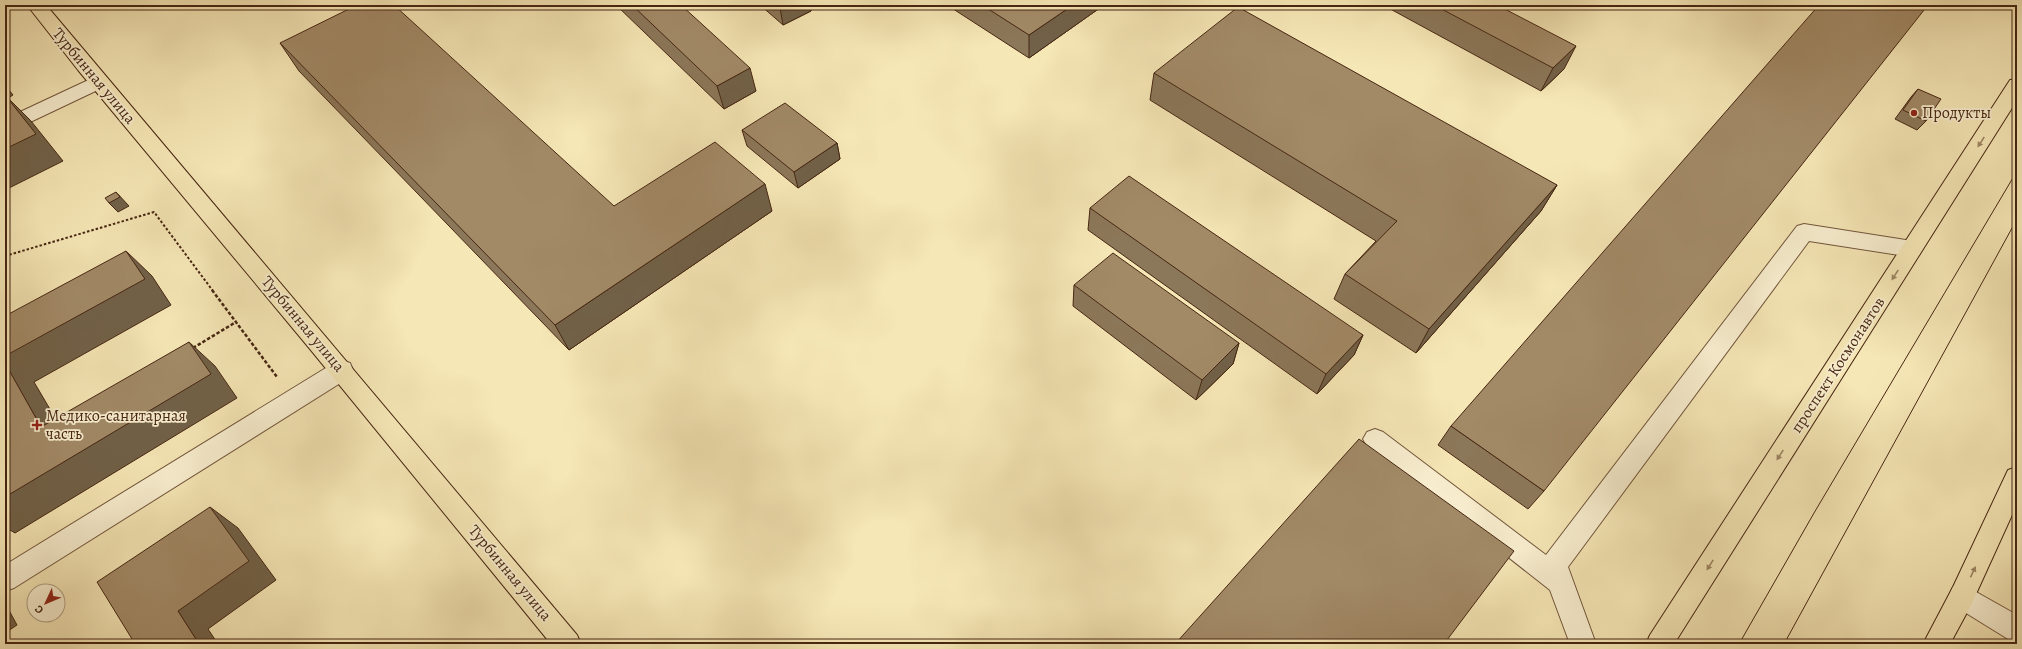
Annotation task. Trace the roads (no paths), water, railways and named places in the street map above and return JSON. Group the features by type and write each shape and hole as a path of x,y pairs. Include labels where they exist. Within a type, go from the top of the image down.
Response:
{"main road":[{"name":"Турбинная улица","path":"36,5 97,82 192,191 568,644"},
{"name":"проспект Космонавтов","path":"1659,644 2017,86"},
{"path":"1936,644 1962,596 2017,478"}],"lane":[{"path":"5,127 97,82"},
{"path":"1583,644 1554,565 1804,232 1912,249"},
{"path":"5,579 342,370"},
{"path":"1374,438 1560,581"},
{"path":"1962,596 2017,630"}],"tram line":[{"path":"1739,644 1814,513 2017,171"},
{"path":"1784,644 2017,219"}],"place":[{"name":"Продукты","path":"1914,113"},
{"name":"Медико-санитарная часть","path":"37,425"}]}
